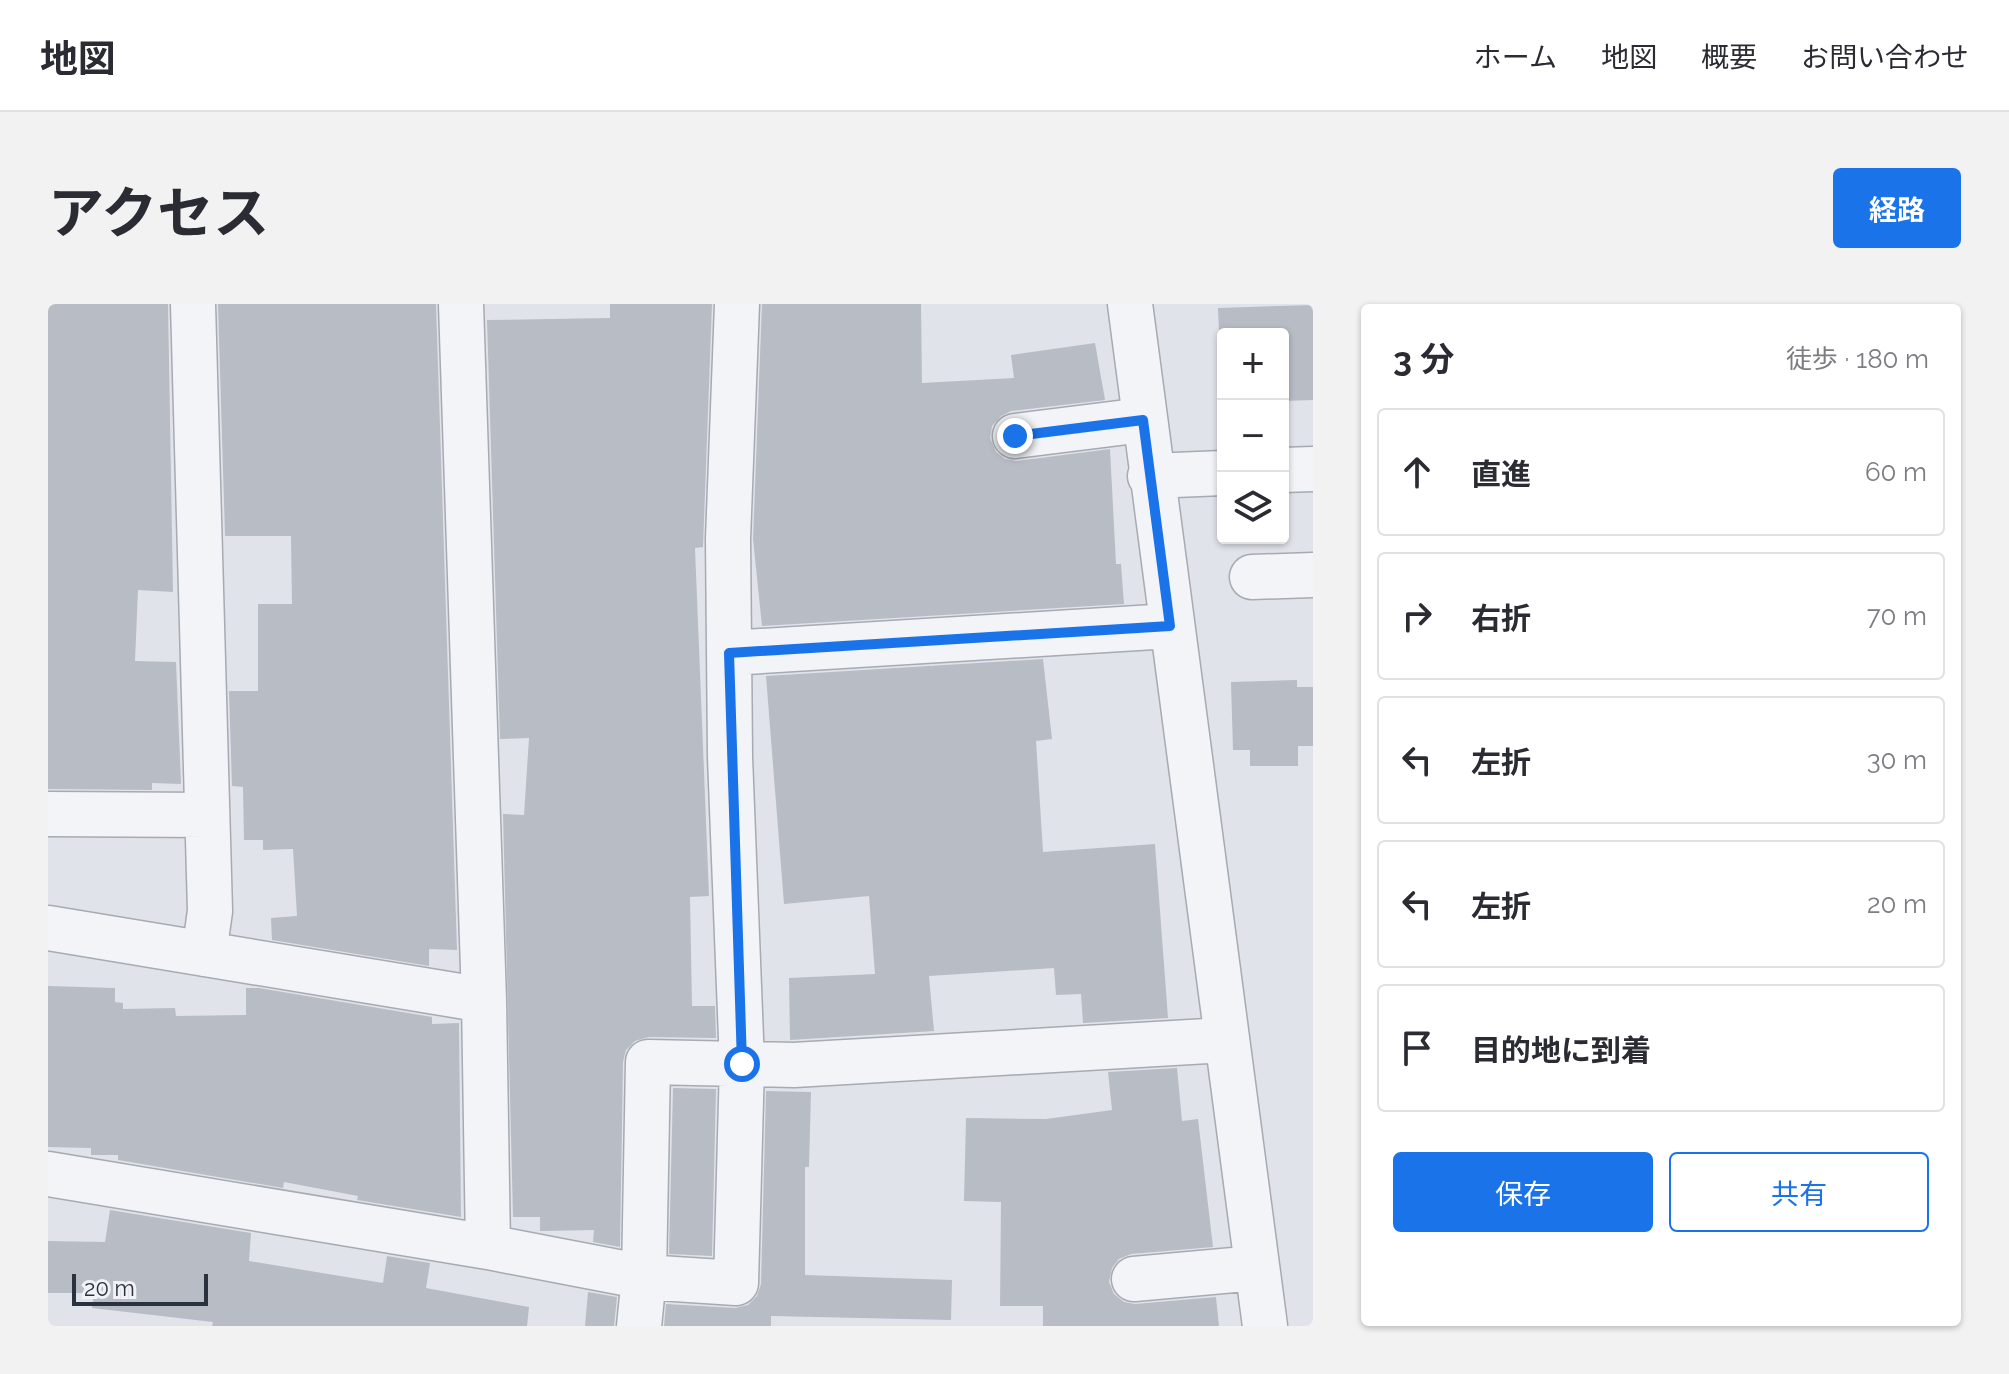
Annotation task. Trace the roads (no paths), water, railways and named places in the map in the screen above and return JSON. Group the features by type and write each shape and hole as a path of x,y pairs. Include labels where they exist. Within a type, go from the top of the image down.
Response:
{"street":[{"path":"193,304 210,911 204,954"},
{"path":"461,304 484,1000 488,1247"},
{"path":"48,1174 488,1247 644,1277 736,1283 742,1064 728,539 737,304"},
{"path":"1130,304 1150,476 1265,1326"},
{"path":"1015,436 1143,420"},
{"path":"1289,470 1313,469"},
{"path":"1150,476 1217,473"},
{"path":"1252,577 1313,575"},
{"path":"729,653 1170,626"},
{"path":"48,814 206,815"},
{"path":"48,928 484,1000"},
{"path":"639,1326 644,1277 648,1062 794,1065 1225,1040"},
{"path":"1134,1279 1256,1268"}]}
